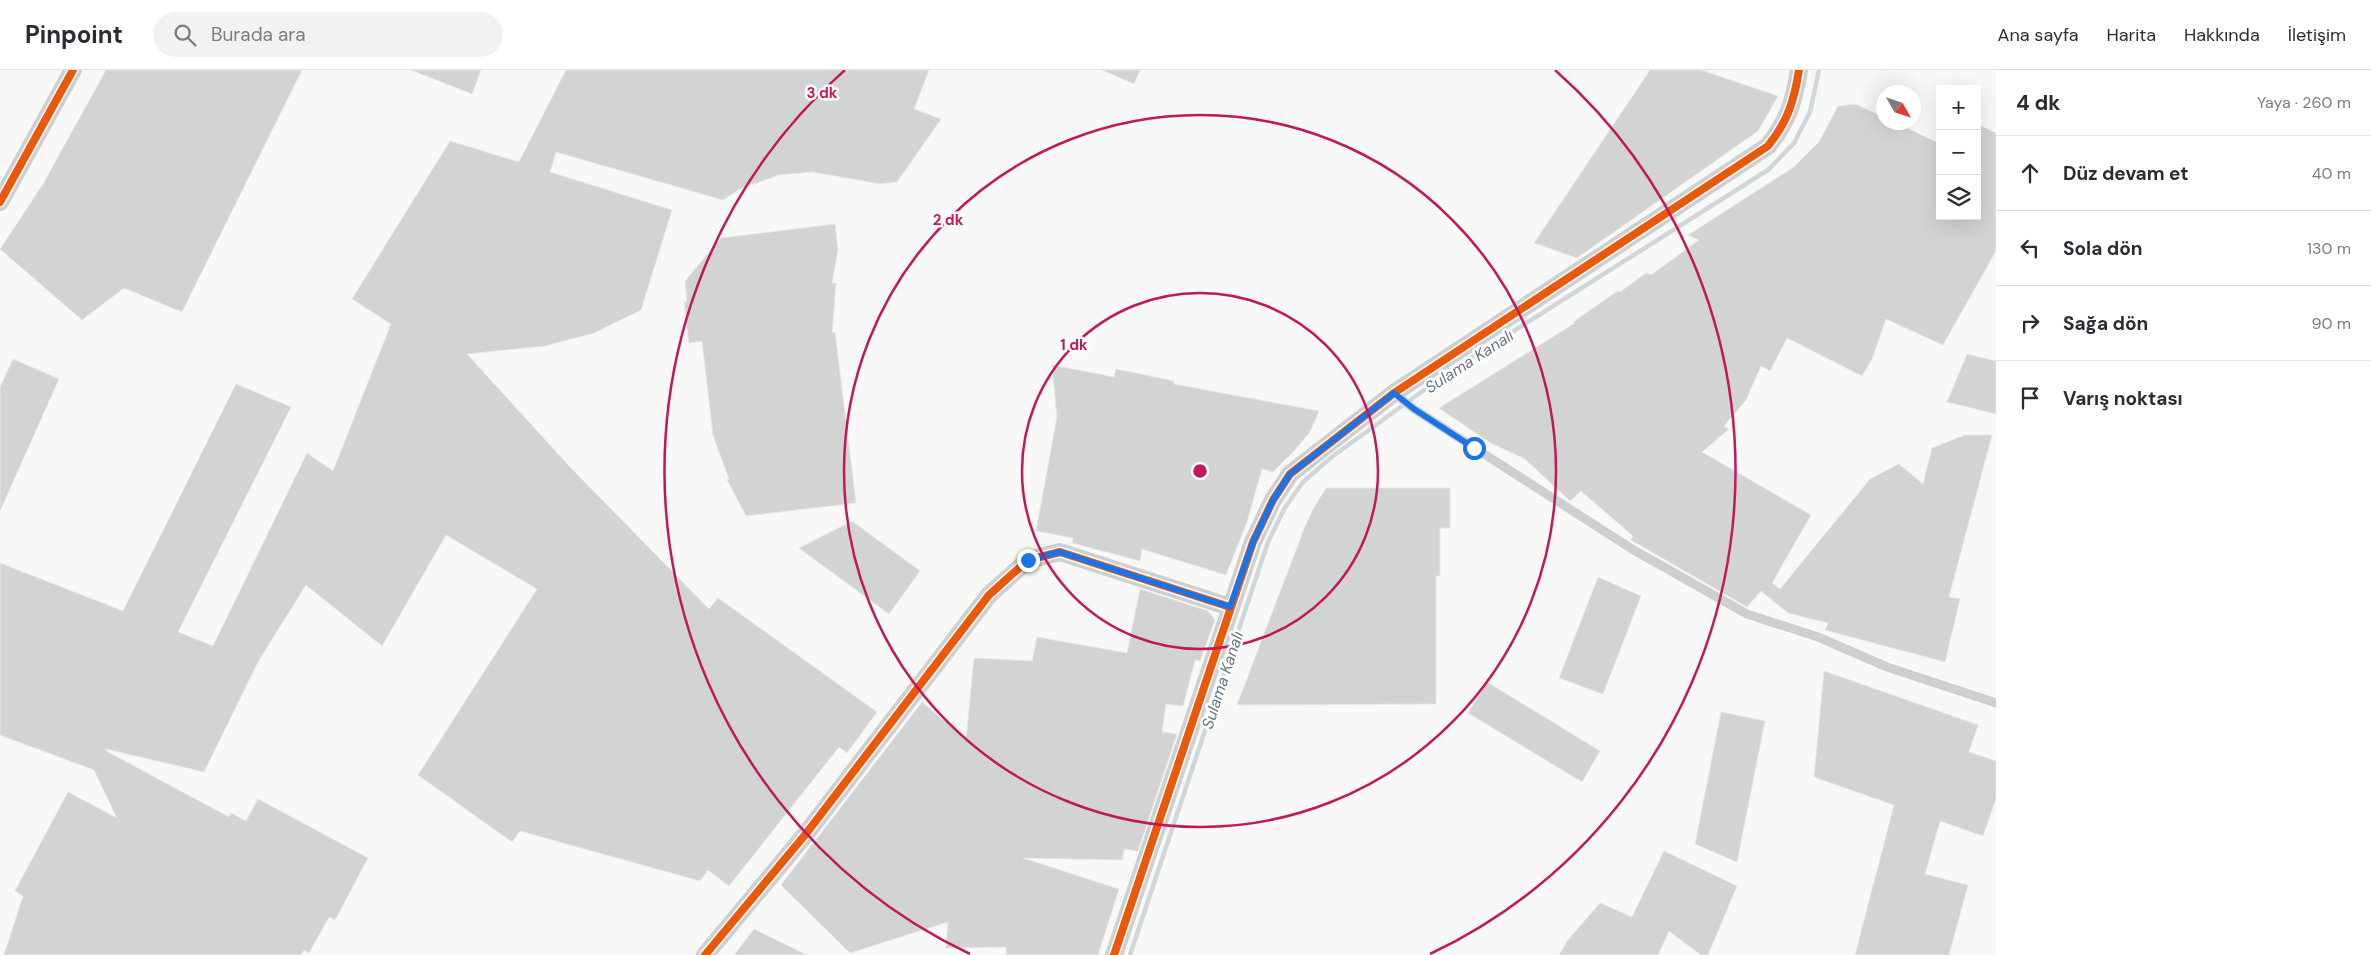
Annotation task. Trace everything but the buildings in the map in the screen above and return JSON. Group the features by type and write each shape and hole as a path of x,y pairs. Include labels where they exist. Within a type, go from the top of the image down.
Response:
{"street":[{"path":"0,202 73,70"},
{"path":"1114,955 1253,542 1273,500 1290,474 1394,393 1768,146 1782,129 1795,100 1799,70"},
{"path":"705,955 805,835 989,595 1028,560 1060,552 1230,607"}],"lane":[{"path":"1394,393 1414,409 1632,549 1747,614 1818,638 1887,667 1996,703"}],"waterway":[{"name":"Sulama Kanalı","path":"1130,955 1268,542 1284,509 1303,482 1333,456 1449,372 1768,170 1794,143 1810,112 1819,70"}],"cycle path":[{"path":"0,202 73,70"},
{"path":"1114,955 1253,542 1273,500 1290,474 1394,393 1768,146 1781,128 1789,110 1799,70"},
{"path":"705,955 805,835 989,595 1028,560 1060,552 1230,607"}],"route":[{"path":"1028,560 1060,552 1230,607 1253,542 1273,500 1290,474 1394,393 1414,409 1474,448"}]}
